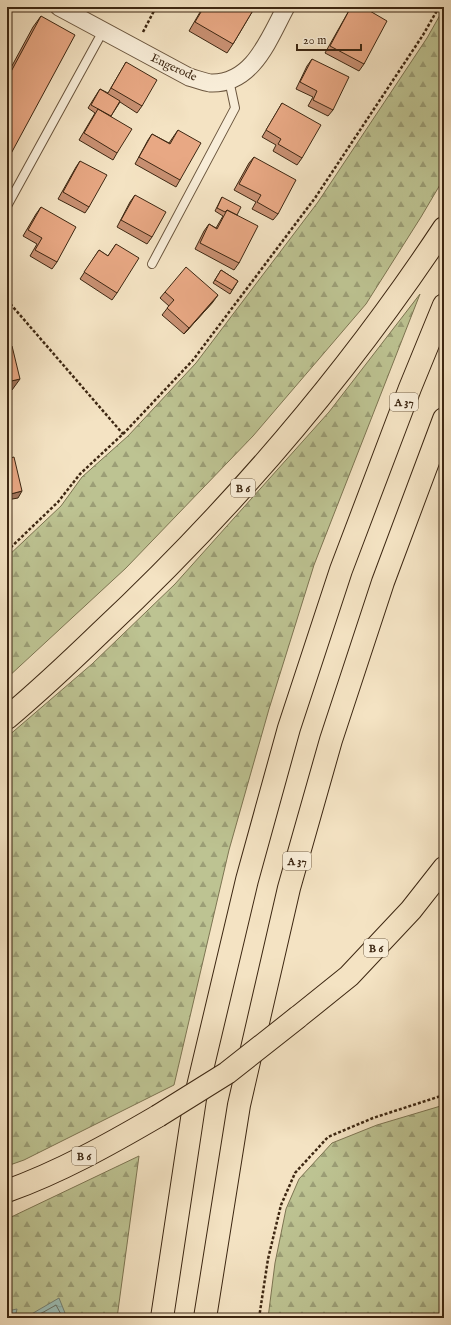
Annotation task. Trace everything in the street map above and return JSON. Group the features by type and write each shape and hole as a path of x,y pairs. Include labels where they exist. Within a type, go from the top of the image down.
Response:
{"highway":[{"name":"B 6","path":"7,718 142,594 206,528 269,459 328,388 374,328 444,228"},
{"name":"A 37","path":"162,1318 195,1099 247,880 289,728 341,570 410,388 444,305"},
{"name":"A 37","path":"204,1318 239,1105 289,888 331,740 378,597 444,419"},
{"name":"B 6","path":"7,1191 24,1185 110,1144 227,1073 349,976 412,910 444,868"}],"street":[{"name":"Engerode","path":"59,7 190,77 210,83 229,80 245,73 257,59 286,7"}],"lane":[{"path":"7,206 103,31"},
{"path":"152,264 236,108 229,80"}],"path":[{"path":"135,48 156,7"},
{"path":"7,551 58,502 80,474 123,434 193,360 315,198 423,35 439,7"},
{"path":"7,300 123,434"},
{"path":"259,1318 268,1259 281,1205 295,1173 328,1137 373,1118 444,1095"}],"green space":[{"path":"444,8 444,178 366,304 253,436 126,568 7,678 7,557 61,506 82,477 128,436 196,363 318,202 427,38"},
{"path":"420,294 314,565 269,709 229,850 174,1085 24,1160 7,1166 7,737 92,664 175,584 329,412"},
{"path":"444,1105 444,1318 268,1318 275,1263 286,1209 299,1179 332,1143 377,1125"},
{"path":"139,1156 117,1318 7,1318 7,1219"}],"water":[{"path":"59,1298 67,1318 16,1318 28,1316"},
{"path":"17,1309 15,1318 7,1318 7,1311"}],"building":[{"path":"204,7 255,7 233,44 195,22"},
{"path":"351,7 363,7 387,21 364,64 330,46"},
{"path":"41,16 75,35 7,161 7,79"},
{"path":"312,59 349,77 333,110 313,100 317,91 300,82"},
{"path":"126,62 157,80 142,106 111,88"},
{"path":"100,89 120,101 111,116 91,105"},
{"path":"282,103 321,125 302,158 278,144 281,139 266,130"},
{"path":"98,109 132,129 117,153 84,133"},
{"path":"178,130 201,143 180,180 139,157 152,134 170,144"},
{"path":"254,157 296,180 278,214 257,202 261,195 239,184"},
{"path":"80,161 107,175 89,207 63,192"},
{"path":"135,195 166,212 152,237 121,220"},
{"path":"222,197 241,207 237,215 227,210 225,212 217,208"},
{"path":"41,207 76,227 57,262 35,250 42,238 28,230"},
{"path":"227,210 258,226 239,263 200,243 209,224 217,229"},
{"path":"116,244 139,258 117,293 84,272 99,250 108,256"},
{"path":"186,267 218,295 189,328 167,308 174,300 165,292"},
{"path":"221,270 238,281 232,290 215,280"},
{"path":"12,346 20,379 7,382 7,347"},
{"path":"14,457 22,491 7,495 7,459"}]}
